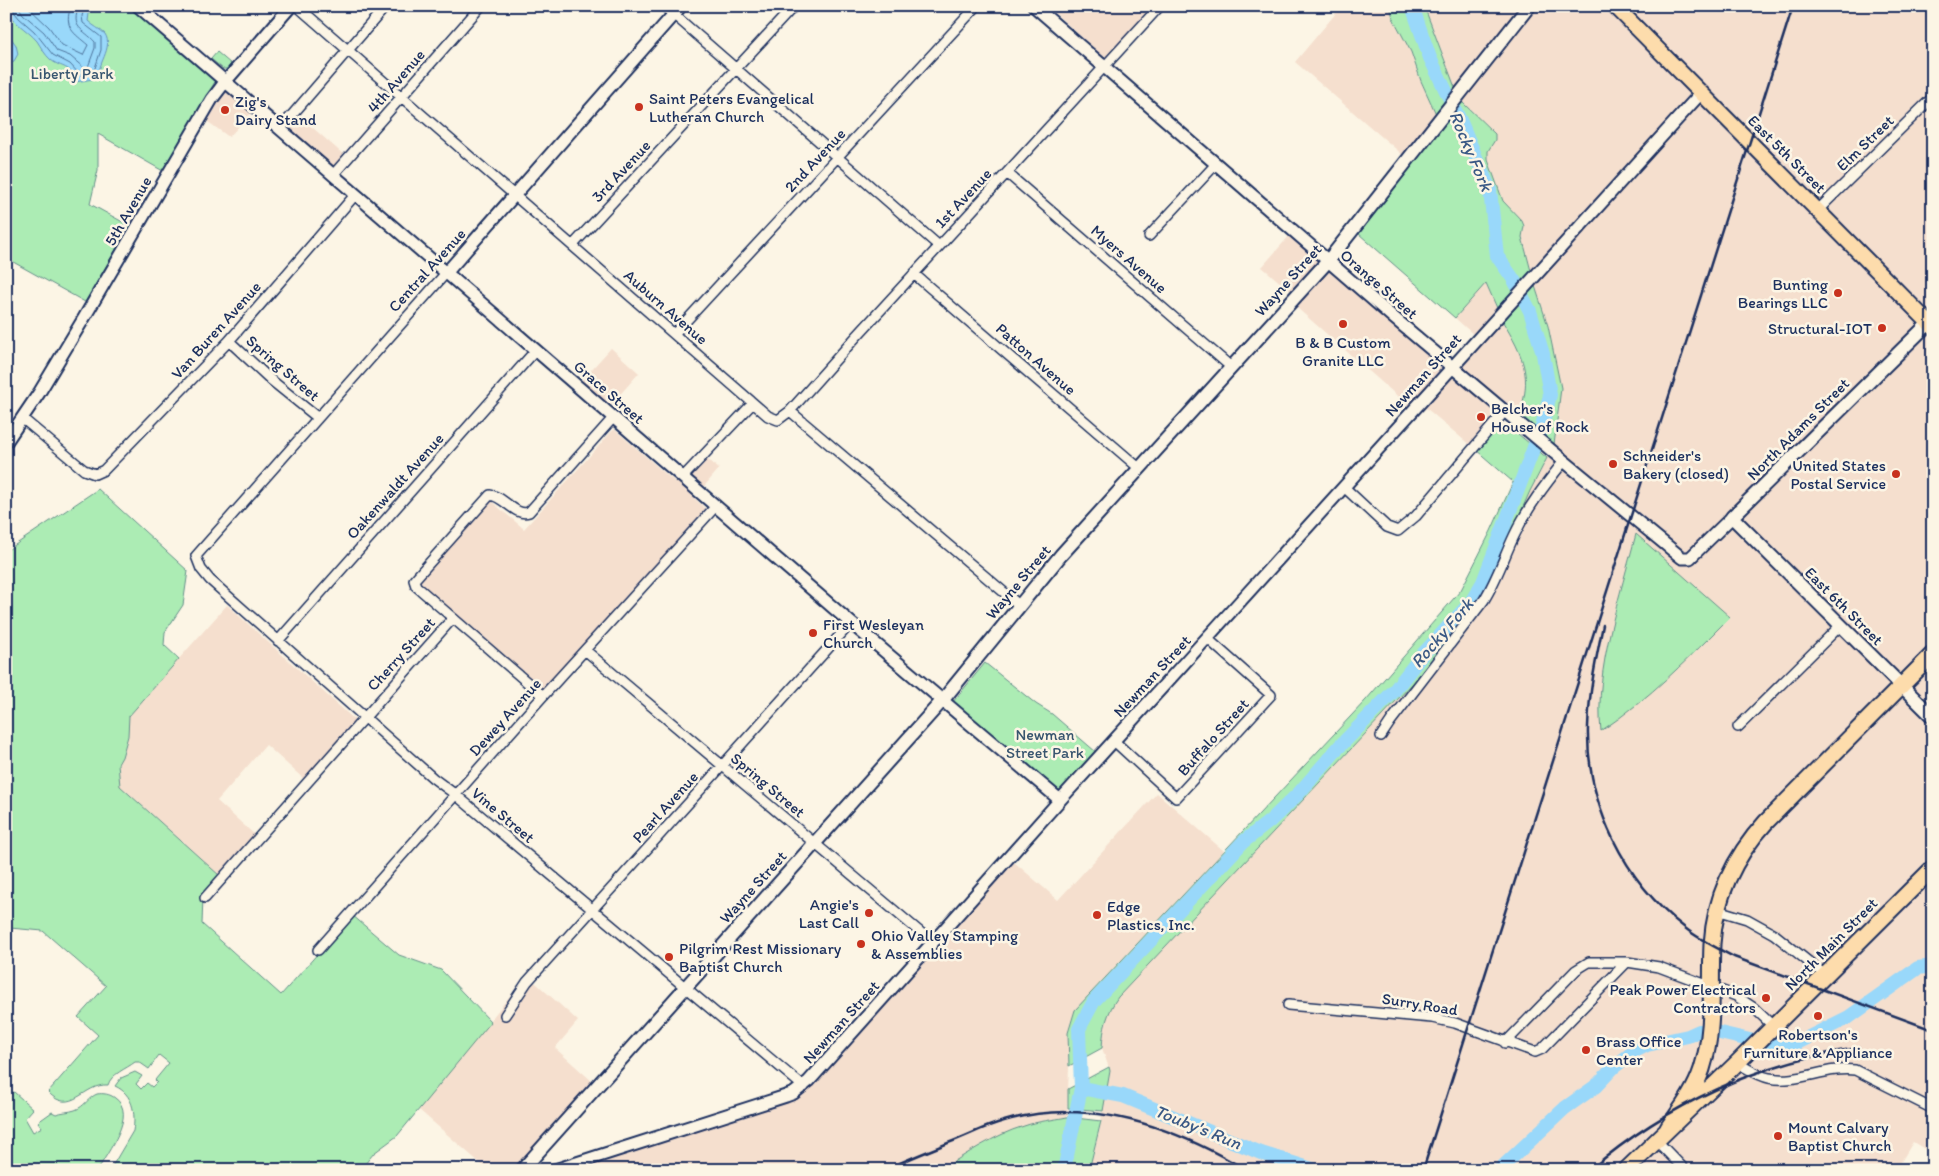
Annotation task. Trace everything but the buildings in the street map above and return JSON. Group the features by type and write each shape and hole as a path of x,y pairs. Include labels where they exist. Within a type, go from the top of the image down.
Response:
{"highway":[{"path":"1668,1128 1697,1083 1702,1069 1709,1040 1712,1015 1712,946 1717,910 1731,870 1749,840 1933,654"},
{"name":"North Main Street","path":"1626,1170 1737,1063 1933,868"}],"main road":[{"name":"Wayne Street","path":"522,1170 942,701 1061,555 1328,261 1529,6"},
{"name":"East 5th Street","path":"1615,6 1931,323"},
{"name":"North Adams Street","path":"1732,517 1931,323"},
{"name":"East 6th Street","path":"1732,517 1933,717"}],"street":[{"name":"5th Avenue","path":"6,442 115,266 204,111 225,82 291,6"},
{"name":"Auburn Avenue","path":"297,6 773,420 778,420 790,411"},
{"path":"280,130 386,6"},
{"name":"4th Avenue","path":"333,176 481,6"},
{"path":"664,6 678,11 735,70 940,246"},
{"name":"3rd Avenue","path":"573,245 794,6"},
{"name":"2nd Avenue","path":"674,334 977,6"},
{"name":"Orange Street","path":"1034,6 1452,367 1562,460 1685,559"},
{"name":"1st Avenue","path":"790,411 1160,6"},
{"name":"Grace Street","path":"141,7 535,351 1060,800"},
{"name":"Central Avenue","path":"196,556 678,11"},
{"name":"Newman Street","path":"555,1170 786,1096 804,1087 1060,800 1701,92"},
{"name":"Elm Street","path":"1818,210 1933,97"},
{"path":"1150,236 1216,164"},
{"name":"Myers Avenue","path":"1007,173 1231,367"},
{"name":"Van Buren Avenue","path":"22,418 90,474 99,473 109,467 229,341 355,195"},
{"name":"Patton Avenue","path":"914,274 1139,468"},
{"name":"Spring Street","path":"229,341 271,380 318,418"},
{"name":"Oakenwaldt Avenue","path":"278,641 535,351"},
{"path":"683,478 753,403"},
{"path":"790,411 1019,605"},
{"path":"1344,487 1387,527 1398,531 1407,525 1508,414"},
{"name":"Cherry Street","path":"205,898 453,618 416,586 414,580 490,495 497,496 522,513 529,512 613,418"},
{"path":"1381,736 1484,600 1501,568 1515,534 1535,498 1562,460"},
{"name":"Dewey Avenue","path":"318,950 543,696 716,506"},
{"name":"North Adams Street","path":"1685,559 1694,555 1732,517"},
{"name":"Vine Street","path":"196,556 205,575 433,778 456,795 804,1087"},
{"path":"453,618 543,696"},
{"name":"Pearl Avenue","path":"505,1015 527,982 851,622"},
{"path":"1738,727 1841,625"},
{"name":"Buffalo Street","path":"1114,741 1176,798 1271,695 1208,638"},
{"name":"Spring Street","path":"585,650 933,943"},
{"path":"1717,910 1747,919 1770,931 1825,975"},
{"path":"1505,1042 1582,965 1599,962 1627,962 1659,967 1712,987 1744,1001 1769,1030"},
{"name":"Surry Road","path":"1288,1005 1432,1018 1455,1023 1533,1052 1542,1049 1627,962"},
{"path":"1737,1063 1760,1075 1776,1079 1841,1069 1855,1070 1933,1110"},
{"path":"1656,1140 1685,1170"}],"shaded area":[{"path":"1047,6 1153,6 1105,58"},
{"path":"1342,6 1390,6 1393,18 1411,52 1421,81 1436,114 1404,156 1295,62"},
{"path":"1424,6 1933,6 1933,1154 1913,1142 1896,1170 1089,1170 1099,1131 1110,1071 1102,1048 1108,1012 1132,981 1413,683 1467,617 1491,580 1530,491 1554,444 1560,388 1548,326 1522,237 1524,226 1522,221 1503,201 1488,160 1488,151 1495,140 1495,134 1463,103 1456,90"},
{"path":"226,89 252,112 229,137 204,119"},
{"path":"297,114 344,155 332,169 285,128"},
{"path":"1298,226 1451,359 1474,335 1455,318 1486,283 1503,322 1518,347 1524,366 1526,382 1524,401 1519,415 1506,404 1471,446 1426,408 1419,415 1296,307 1302,301 1262,267"},
{"path":"611,348 639,373 609,407 580,382"},
{"path":"614,429 675,482 701,454 719,469 694,498 706,509 544,691 419,583 491,501 524,529"},
{"path":"227,605 357,722 306,781 266,745 217,801 256,836 220,876 120,786 118,764 128,736 128,716"},
{"path":"1157,793 1224,851 1075,1010 1068,1033 1067,1117 1044,1121 1007,1133 940,1170 580,1170 799,1096 808,1090 1014,862 1058,900"},
{"path":"527,975 578,1021 555,1048 593,1082 515,1170 488,1170 418,1109"}],"green space":[{"name":"Liberty Park","path":"6,6 131,6 216,80 163,171 98,134 98,170 90,204 130,226 85,302 6,258"},
{"path":"1390,6 1424,6 1456,90 1436,114 1421,81 1411,52 1393,18"},
{"path":"217,52 231,64 227,69 223,69 211,59"},
{"path":"1461,102 1495,134 1495,140 1488,151 1488,160 1503,201 1522,221 1524,226 1522,237 1531,271 1497,308 1486,283 1455,318 1359,234"},
{"path":"1535,286 1548,326 1561,388 1554,445 1519,415 1525,389 1524,367 1516,345 1503,322"},
{"path":"1498,423 1505,429 1512,429 1547,458 1530,491 1491,580 1467,617 1413,683 1118,997 1106,1021 1102,1048 1069,1066 1068,1033 1075,1010 1366,700 1461,590 1513,482 1475,449"},
{"path":"98,489 188,571 183,605 165,632 164,645 179,659 129,716 128,736 118,764 120,786 220,876 203,896 202,924 281,995 352,915 399,955 441,970 491,1022 397,1136 374,1153 360,1170 110,1170 133,1131 134,1124 132,1105 129,1099 121,1089 115,1086 121,1078 135,1072 142,1076 136,1084 141,1089 147,1083 152,1087 157,1082 155,1080 169,1063 159,1055 149,1069 139,1062 135,1062 115,1075 108,1085 99,1086 71,1100 56,1099 48,1092 98,1035 78,1017 106,986 43,931 10,928 6,932 6,551"},
{"path":"1636,534 1730,617 1652,691 1619,719 1601,731 1601,683 1605,658 1616,606"},
{"name":"Newman Street Park","path":"985,663 1036,704 1052,714 1096,752 1061,792 952,703"},
{"path":"1109,1067 1110,1071 1103,1111 1068,1108 1068,1089"},
{"path":"14,1092 33,1109 25,1118 33,1132 42,1127 38,1122 52,1112 56,1114 75,1110 97,1094 106,1094 115,1098 121,1105 123,1113 122,1123 113,1144 98,1170 6,1170 6,1094"},
{"path":"1067,1117 1101,1121 1089,1170 940,1170 1002,1134 1035,1123"}],"water":[{"path":"6,6 90,6 88,21 105,34 107,39 99,78 75,82 71,72 49,58 37,41 11,17"},
{"path":"6,31 16,45 18,54 14,61 7,63"}],"waterway":[{"name":"Rocky Fork","path":"1064,1170 1081,1088 1079,1029 1094,1001 1243,842 1270,821 1299,793 1339,747 1394,691 1422,655 1471,602 1483,582 1542,426 1550,395 1543,354 1530,311 1514,280 1497,256 1490,190 1460,120 1430,58 1412,6"},
{"name":"Touby's Run","path":"1499,1170 1565,1108 1596,1086 1614,1067 1633,1052 1647,1045 1688,1036 1699,1031 1720,1033 1771,1045 1795,1044 1849,1017 1918,968 1933,966"},
{"name":"Touby's Run","path":"1081,1088 1123,1096 1261,1153 1315,1170"}],"railway":[{"path":"1423,1170 1793,6"},
{"path":"1603,625 1590,701 1588,727 1589,756 1602,812 1613,839 1627,864 1644,888 1663,909 1685,928 1734,957 1933,1030"},
{"path":"1590,1170 1650,1125 1682,1106 1716,1090 1750,1075 1786,1063 1822,1054 1859,1048"},
{"path":"885,1170 997,1123 1036,1114 1067,1112 1099,1114 1130,1120 1160,1129 1189,1140 1246,1170"}],"place":[{"name":"Saint Peters Evangelical Lutheran Church","path":"639,107"},
{"name":"Zig's Dairy Stand","path":"225,110"},
{"name":"Bunting Bearings LLC","path":"1838,293"},
{"name":"B & B Custom Granite LLC","path":"1343,324"},
{"name":"Structural-IOT","path":"1882,328"},
{"name":"Belcher's House of Rock","path":"1481,417"},
{"name":"Schneider's Bakery (closed)","path":"1613,464"},
{"name":"United States Postal Service","path":"1896,474"},
{"name":"First Wesleyan Church","path":"813,633"},
{"name":"Angie's Last Call","path":"869,913"},
{"name":"Edge Plastics, Inc.","path":"1097,915"},
{"name":"Ohio Valley Stamping & Assemblies","path":"861,944"},
{"name":"Pilgrim Rest Missionary Baptist Church","path":"669,957"},
{"name":"Peak Power Electrical Contractors","path":"1766,998"},
{"name":"Robertson's Furniture & Appliance","path":"1818,1016"},
{"name":"Brass Office Center","path":"1586,1050"},
{"name":"Mount Calvary Baptist Church","path":"1778,1136"}]}
